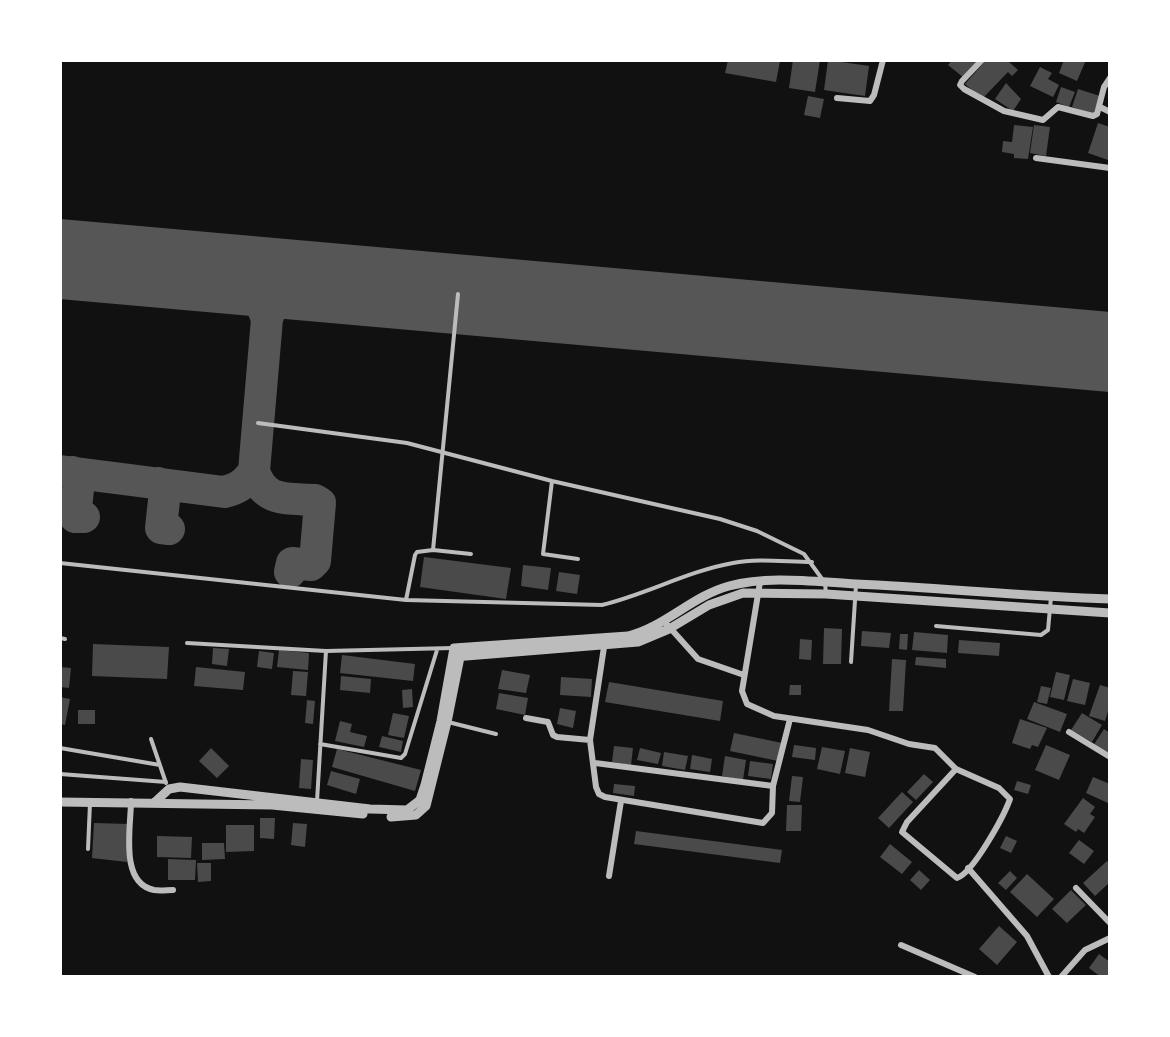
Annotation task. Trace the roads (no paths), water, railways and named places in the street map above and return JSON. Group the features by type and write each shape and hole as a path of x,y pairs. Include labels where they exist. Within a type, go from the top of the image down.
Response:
{"street":[{"path":"837,98 870,101 874,95 883,60"},
{"path":"981,60 960,85 1004,111 1043,120 1058,107 1093,116 1100,107 1104,87 1110,78"},
{"path":"1100,107 1110,112"},
{"path":"1036,158 1110,168"},
{"path":"760,582 760,594 742,691 747,704 766,713 790,719 868,730 909,744 935,748 956,769 999,789 1010,799 992,833 968,868 957,878 902,832 907,822 956,769"},
{"path":"458,652 628,636 663,620 710,592 729,586 760,582 856,584 1110,599"},
{"path":"458,652 604,647 638,642 669,630 709,604 743,593 826,594 855,598 1110,613"},
{"path":"663,620 669,630 698,658 744,675"},
{"path":"604,647 590,740 595,763 596,787 599,794 621,801 763,823 772,813 773,786 790,719"},
{"path":"60,802 131,801 272,805 403,818 416,815 426,806 429,797 447,722 458,652"},
{"path":"155,802 167,786 401,812 417,804 436,742 458,652"},
{"path":"526,717 548,722 553,735 557,737 590,740"},
{"path":"1069,732 1110,757"},
{"path":"595,763 773,786"},
{"path":"131,801 130,860 133,873 140,882 153,890 173,890"},
{"path":"609,876 621,801"},
{"path":"968,868 1027,936 1049,977"},
{"path":"1076,888 1110,923"},
{"path":"1061,977 1085,950 1110,938"},
{"path":"901,945 975,977"}],"lane":[{"path":"433,550 458,294"},
{"path":"258,423 407,443 552,481 748,528 782,541 804,554 825,583 826,594"},
{"path":"552,481 543,554 578,559"},
{"path":"405,600 417,552 433,550 471,554"},
{"path":"60,563 405,600 602,605 630,598 699,571 735,562 812,562"},
{"path":"851,662 856,584"},
{"path":"936,626 1041,636 1048,630 1051,597"},
{"path":"187,643 326,651 437,650 458,652"},
{"path":"320,744 401,758 405,754 437,650"},
{"path":"317,802 326,651"},
{"path":"447,722 496,734"},
{"path":"60,774 167,786 151,739"},
{"path":"60,748 160,765"},
{"path":"88,849 90,803"}]}
